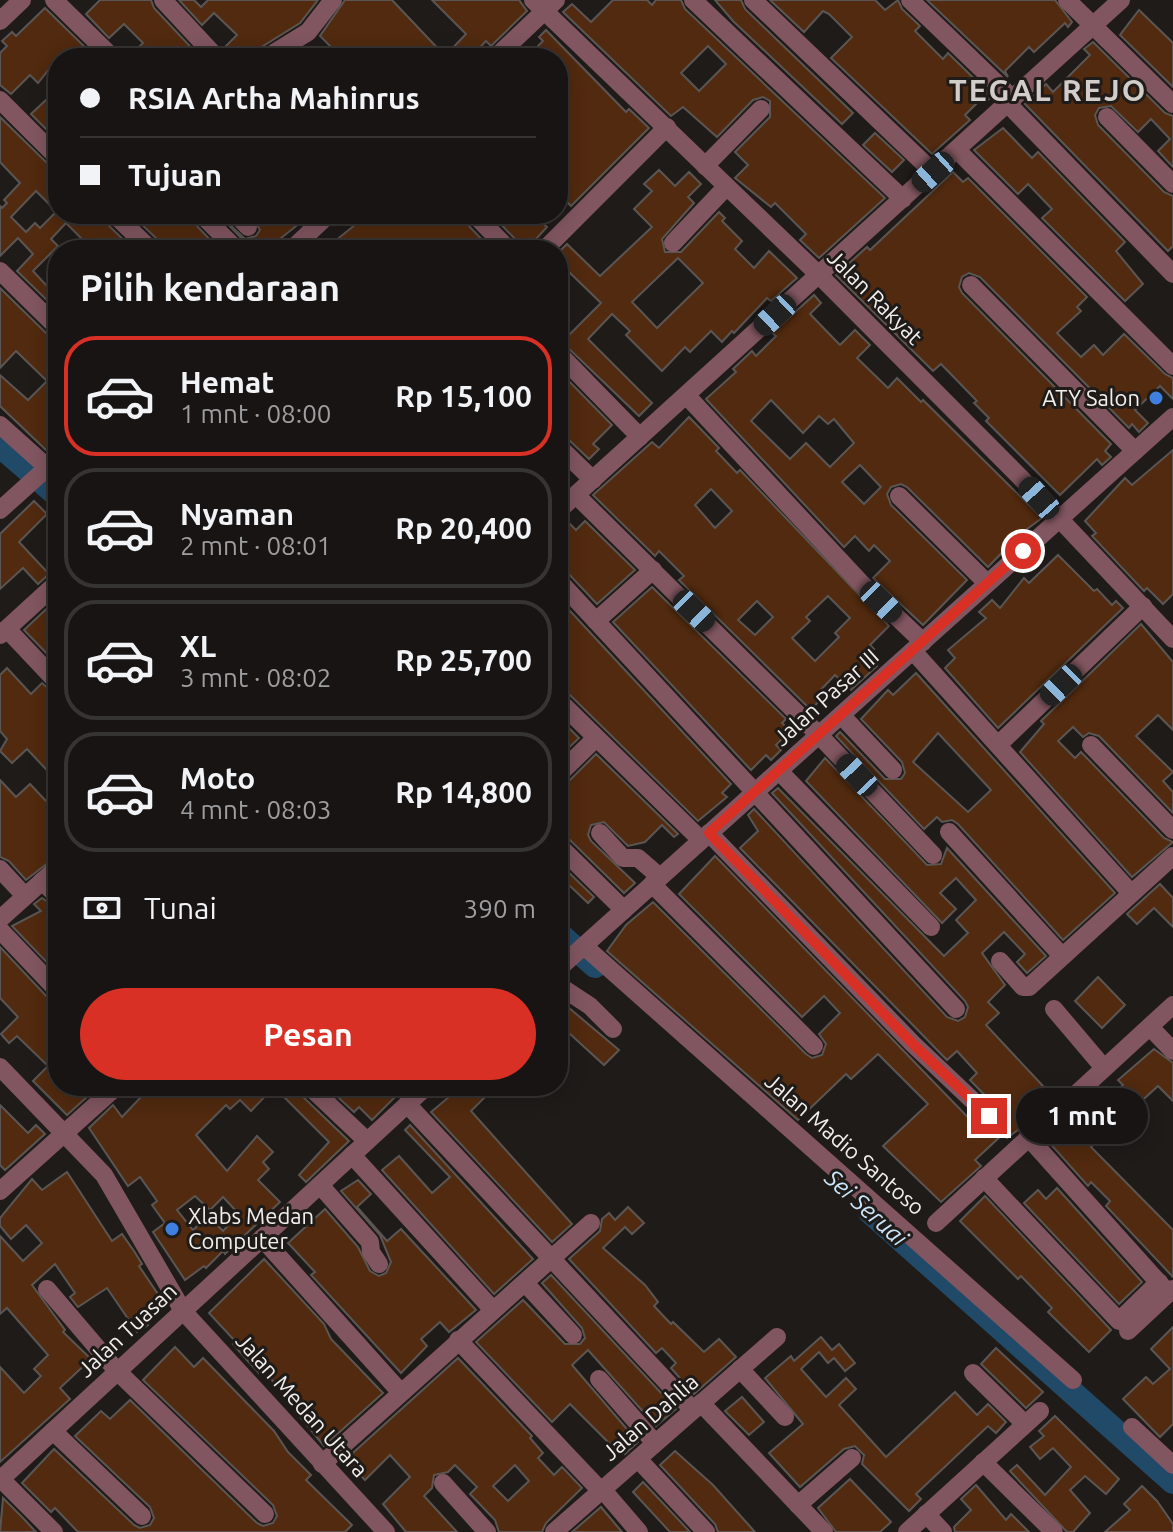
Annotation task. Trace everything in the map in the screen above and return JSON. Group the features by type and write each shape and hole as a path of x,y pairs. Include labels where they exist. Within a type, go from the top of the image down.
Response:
{"street":[{"path":"54,0 103,48"},
{"path":"282,48 308,32 333,0"},
{"path":"693,0 903,199"},
{"path":"753,0 933,172"},
{"path":"910,0 1173,274"},
{"path":"1067,0 1173,104"},
{"path":"568,502 1121,0"},
{"path":"0,21 20,1"},
{"path":"172,3 209,48"},
{"path":"504,48 544,4"},
{"name":"Jalan Rakyat","path":"544,4 726,187 819,275 1173,639"},
{"path":"0,100 48,148"},
{"path":"705,166 761,109"},
{"path":"1107,117 1173,184"},
{"path":"554,240 667,127"},
{"path":"958,151 1173,366"},
{"path":"673,243 726,187"},
{"path":"124,224 141,240"},
{"path":"211,224 227,240"},
{"path":"312,224 315,227"},
{"path":"301,240 318,224"},
{"path":"484,224 499,240"},
{"path":"0,271 48,318"},
{"path":"971,285 1135,451"},
{"path":"568,363 640,437"},
{"path":"687,396 918,646 999,744 1130,892"},
{"name":"Jalan Pasar III","path":"582,947 1172,420"},
{"path":"0,425 48,466"},
{"path":"568,456 593,480"},
{"path":"6,505 48,471"},
{"path":"576,495 819,735 933,855"},
{"path":"899,496 987,583"},
{"path":"596,621 653,570"},
{"path":"48,591 3,632 48,674"},
{"path":"568,591 753,794 956,1009"},
{"path":"999,744 1143,606"},
{"path":"568,710 705,837 989,1116"},
{"path":"841,715 893,770"},
{"path":"568,765 596,738"},
{"path":"1091,745 1173,830"},
{"path":"779,771 931,927"},
{"path":"949,832 1062,956"},
{"path":"600,833 623,858 638,858 656,881 814,1046"},
{"path":"568,855 624,910"},
{"path":"1000,961 1026,989 1173,856"},
{"path":"0,869 25,896"},
{"path":"0,919 48,876"},
{"path":"42,881 48,887"},
{"path":"0,930 48,980"},
{"path":"568,960 582,947"},
{"name":"Jalan Madio Santoso","path":"582,947 1073,1380"},
{"path":"568,992 590,1006 613,1029"},
{"path":"936,1223 1173,1005"},
{"path":"1054,1009 1104,1068"},
{"path":"1150,1027 1173,1051"},
{"name":"Jalan Medan Utara","path":"0,1067 67,1133 104,1175 183,1311 378,1529"},
{"path":"0,1191 106,1096"},
{"path":"320,1096 367,1141"},
{"name":"Jalan Tuasan","path":"1,1479 416,1096"},
{"path":"407,1104 697,1406 824,1532"},
{"path":"1028,1137 1167,1288"},
{"path":"352,1155 493,1310"},
{"path":"984,1178 1119,1321 1167,1288"},
{"path":"320,1185 370,1242 371,1252 379,1264"},
{"path":"322,1464 394,1393 591,1223"},
{"path":"262,1238 394,1393"},
{"path":"525,1283 573,1335"},
{"path":"1128,1331 1167,1288"},
{"path":"47,1289 117,1371 265,1514"},
{"path":"331,1330 394,1393"},
{"name":"Jalan Dahlia","path":"554,1532 777,1337"},
{"path":"458,1340 639,1532"},
{"path":"740,1369 785,1417"},
{"path":"907,1532 1032,1418 973,1373"},
{"path":"599,1379 655,1443"},
{"path":"1132,1427 1173,1465"},
{"path":"53,1431 142,1516"},
{"path":"798,1505 852,1458"},
{"path":"638,1459 706,1532"},
{"path":"979,1466 1039,1532"},
{"path":"979,1466 1054,1532"},
{"path":"1,1479 54,1532"},
{"path":"443,1483 487,1532"},
{"path":"926,1514 943,1532"}],"building":[{"path":"100,0 151,0 154,8 192,48 138,48 143,43 124,24 109,38 86,14"},
{"path":"179,0 194,0 201,7 208,0 318,0 300,23 260,48 224,48 237,35 214,13 202,25"},
{"path":"345,0 392,0 437,48 332,48 320,36"},
{"path":"432,0 519,0 527,11 491,46 486,41 479,48 453,48 466,34"},
{"path":"613,0 647,0 652,5 656,0 681,0 685,9 885,198 819,258 800,240 806,234 775,203 771,207 735,178 748,165 735,152 770,117 770,101 763,97 753,100 717,137 683,107 671,116 563,12 572,4 591,22","holes":["708,46 726,64 699,91 681,73"]},
{"path":"715,0 741,0 745,9 853,113 842,124 733,21"},
{"path":"770,0 875,0 885,10 898,0 902,9 920,26 915,31 943,59 948,53 992,96 987,101 983,97 965,115 970,120 932,154 831,58 852,37 829,14 823,11 804,32"},
{"path":"927,0 1055,0 1072,22 1068,27 1065,23 1034,52 1029,47 1005,71 1008,77"},
{"path":"45,8 86,48 48,48 48,70 38,83 30,75 11,94 0,85 0,53 7,46 2,41 12,32 16,36"},
{"path":"1139,10 1173,43 1173,87 1120,35"},
{"path":"546,30 564,48 536,48 543,41 539,37"},
{"path":"1093,42 1165,113 1173,116 1173,167 1158,151 1170,139 1151,119 1138,132 1111,106 1099,108 1095,115 1098,125 1164,192 1173,196 1173,246 1168,251 1025,104 1046,84 1053,92 1090,55 1084,49"},
{"path":"568,53 626,112 629,109 649,128 571,206 568,203"},
{"path":"47,99 48,131 31,114"},
{"path":"0,117 48,164 48,203 36,191 11,217 26,232 35,223 40,228 48,220 48,224 65,224 52,240 48,240 48,256 33,271 48,287 48,301 17,271 33,254 18,238 0,256 0,206 2,208 7,203 4,200 20,183 0,162"},
{"path":"1003,128 1032,158 1038,152 1125,242 1116,251 1143,284 1125,301 1042,218 1052,209 1028,184 1018,194 974,150"},
{"path":"875,133 904,160 892,172 863,145"},
{"path":"659,170 675,186 689,172 701,184 688,197 694,203 662,239 665,252 681,252 719,212 725,218 722,221 742,241 735,249 754,268 769,251 797,278 771,301 767,298 722,342 711,331 690,352 685,347 662,371 626,335 630,331 612,314 588,339 652,403 639,416 568,348 568,336 601,303 568,273 568,245 600,276 652,227 634,209 652,191 644,184","holes":["678,258 703,283 657,328 632,302"]},
{"path":"953,172 963,182 968,178 1087,297 1077,307 1081,311 1057,333 1081,357 1094,345 1103,355 1124,334 1173,378 1173,399 1160,386 1135,410 1148,423 1139,432 1132,424 1129,428 980,277 969,273 962,277 959,287 962,293 1111,444 1105,451 1111,457 1102,465 1097,459 1060,495 986,421 989,418 974,403 977,401 941,364 933,371 836,275 867,247 870,250"},
{"path":"67,224 107,224 124,240 79,240 81,238"},
{"path":"141,224 195,224 210,240 158,240"},
{"path":"228,224 245,239 256,236 260,230 257,224 299,224 279,240 243,240"},
{"path":"356,224 467,224 482,240 336,240"},
{"path":"501,224 544,224 547,227 535,240 516,240"},
{"path":"0,288 48,335 47,451 0,406 0,375 28,400 47,381 16,351 0,368"},
{"path":"814,295 821,303 810,314 840,345 855,330 870,345 857,358 888,388 897,378 921,402 923,400 1042,518 1019,535 988,567 907,487 901,484 891,487 887,494 891,505 967,580 923,625 873,578 890,561 874,545 869,551 855,536 844,547 706,399 736,372 733,369 752,351 756,356 776,336 772,333","holes":["771,400 803,433 819,416 828,424 834,419 854,443 830,467 806,443 790,459 751,421","860,465 881,487 864,504 842,482"]},
{"path":"568,380 612,425 593,444 599,449 589,459 568,439"},
{"path":"689,417 719,448 716,451 737,473 740,470 889,626 870,645 874,649 867,656 877,666 851,690 835,675 814,697 819,701 811,710 679,580 684,576 659,551 655,556 593,495 652,442 659,448","holes":["711,489 732,511 715,528 695,505","828,596 850,618 835,633 839,637 815,661 792,638 810,621 806,617","757,601 773,617 755,635 738,620"]},
{"path":"1173,450 1173,594 1163,604 1147,588 1144,591 1092,536 1096,533 1085,521 1125,478 1132,485"},
{"path":"34,501 47,514 19,542 48,575 38,584 23,568 0,589 0,534"},
{"path":"585,521 635,570 597,604 568,573 568,522 576,530"},
{"path":"1058,555 1094,591 1097,589 1112,605 1116,601 1123,608 998,728 945,668 955,658 948,650 986,618 979,612 992,600 1000,608 1024,578 1029,583"},
{"path":"652,587 786,719 782,723 790,731 776,745 781,750 771,760 766,755 751,770 613,622"},
{"path":"48,607 48,655 24,630"},
{"path":"568,609 731,784 722,793 727,797 698,821 568,693"},
{"path":"1141,624 1173,662 1173,730 1158,715 1136,736 1173,772 1163,781 1173,792 1173,813 1099,736 1089,733 1083,737 1073,727 1058,741 1075,758 1081,752 1164,838 1173,842 1132,877 1020,752 1044,724 1041,721"},
{"path":"7,668 31,694 42,683 48,688 48,771 27,749 12,763 0,751 7,739 0,731 0,675"},
{"path":"916,673 1115,893 1063,940 958,824 952,820 942,822 937,817 924,829 836,736 840,732 885,779 901,779 905,773 902,762 861,719 888,690 893,695","holes":["938,733 991,790 968,812 913,762"]},
{"path":"568,727 579,738 568,748"},
{"path":"596,754 678,834 674,837 662,825 645,842 628,846 604,822 591,825 588,835 591,841 635,883 624,893 568,838 568,782"},
{"path":"825,758 927,865 941,864 947,848 1046,956 1027,973 1017,962 1025,954 1004,932 982,953 1005,985 988,1002 999,1013 986,1025 1043,1086 1019,1109 1030,1121 1007,1138 1003,1134 975,1160 981,1166 941,1202 883,1146 928,1104 878,1054 851,1079 846,1074 798,1120 607,951 626,925 653,902 806,1054 812,1058 822,1055 826,1044 819,1034 840,1013 824,996 802,1017 679,894 715,856 984,1134 997,1125 1003,1114 970,1080 977,1073 957,1051 947,1060 740,848 758,831 748,815 754,809 947,1017 958,1021 965,1017 968,1007 965,1001 772,793 778,788 944,956 968,933 956,920 976,900 956,878 940,893 956,909 942,923 806,781"},
{"path":"0,780 16,797 30,784 48,801 48,863 26,880 9,861 0,857"},
{"path":"568,872 594,897 588,903 569,885"},
{"path":"1160,884 1173,898 1173,927 1154,908 1137,924 1127,914"},
{"path":"42,898 48,902 48,964 12,926 41,911 34,904"},
{"path":"0,947 48,998 48,1066 17,1036 9,1043 1,1034 18,1017 0,998"},
{"path":"1098,977 1125,1005 1102,1028 1075,1001"},
{"path":"568,1007 619,1050 604,1065 569,1033"},
{"path":"1154,1049 1173,1063 1173,1101 1158,1086 1123,1118 1106,1101 1123,1085 1118,1080"},
{"path":"48,1066 48,1096 33,1081"},
{"path":"48,1096 88,1096 67,1115"},
{"path":"142,1096 265,1096 251,1111 240,1100 230,1109 226,1105 196,1135 227,1171 257,1136 273,1152 263,1162 269,1169 258,1180 280,1202 225,1254 223,1251 206,1268 204,1266 185,1280 153,1232 165,1223 152,1205 157,1201 140,1177 128,1186 89,1128 113,1105 122,1117","holes":["195,1196 210,1210 223,1197 239,1214 223,1231 208,1216 193,1230 177,1210"]},
{"path":"283,1096 302,1096 349,1141 306,1182 299,1175 329,1142"},
{"path":"337,1096 396,1096 372,1120 359,1107 354,1112"},
{"path":"450,1096 486,1096 471,1111 572,1224 552,1242 431,1112"},
{"path":"0,1105 28,1133 36,1125 45,1134 5,1170 0,1165"},
{"path":"1069,1117 1095,1143 1091,1147 1173,1230 1173,1277 1106,1206 1110,1201 1091,1182 1088,1186 1047,1140"},
{"path":"410,1125 533,1259 494,1294 382,1170 399,1156 432,1193 450,1177 405,1130"},
{"path":"67,1172 112,1241 122,1234 166,1306 145,1321 148,1325 137,1332 107,1288 78,1307 70,1297 75,1293 55,1264 32,1285 65,1330 63,1332 91,1359 60,1388 70,1399 0,1462 0,1367 24,1393 41,1376 34,1369 48,1355 7,1308 0,1314 0,1236 23,1261 42,1243 26,1225 11,1239 0,1226 0,1218 32,1179 42,1190"},
{"path":"358,1180 371,1194 357,1207 387,1241 401,1229 476,1310 449,1332 440,1322 421,1339 427,1346 401,1373 311,1275 315,1272 288,1243 325,1209 358,1247 370,1271 379,1276 386,1273 391,1262 380,1235 341,1191"},
{"path":"1057,1188 1142,1282 1119,1304 1024,1203 1038,1190 1046,1199"},
{"path":"985,1196 1111,1330 1089,1352 1048,1312 1052,1308 1021,1276 1018,1279 960,1221"},
{"path":"628,1207 644,1223 632,1234 625,1227 603,1248 645,1285 658,1302 654,1306 704,1352 719,1339 736,1357 694,1394 671,1368 676,1363 662,1348 656,1353 569,1259 600,1231 602,1219 609,1213 615,1220"},
{"path":"264,1259 324,1324 331,1339 383,1393 324,1446 296,1412 300,1409 262,1370 259,1373 209,1313"},
{"path":"551,1275 676,1409 656,1426 588,1350 572,1365 638,1442 625,1454 619,1447 616,1450 570,1404 552,1422 476,1342 523,1300 565,1344 580,1344 585,1338 582,1328 542,1283"},
{"path":"1173,1327 1173,1424 1160,1437 1123,1399 1146,1377 1153,1384 1170,1369 1151,1349"},
{"path":"821,1337 832,1350 839,1344 855,1363 845,1371 834,1358 828,1363 819,1352 801,1369 826,1397 846,1378 856,1389 839,1405 886,1457 955,1392 977,1415 988,1404 1006,1422 996,1433 988,1426 916,1494 921,1499 909,1511 862,1464 864,1455 855,1446 844,1449 800,1487 769,1453 803,1424 765,1378 791,1356 794,1361"},
{"path":"175,1347 194,1367 203,1358 274,1431 288,1452 311,1475 306,1480 352,1525 345,1532 78,1532 55,1508 51,1512 22,1483 54,1449 134,1525 140,1528 150,1525 154,1518 150,1507 75,1436 101,1411 110,1419 130,1400 257,1523 263,1526 273,1523 277,1516 273,1505 143,1380"},
{"path":"996,1348 1043,1392 1026,1408 981,1364"},
{"path":"458,1358 532,1436 530,1438 543,1453 538,1458 554,1475 562,1467 582,1488 546,1523 542,1532 499,1532 495,1520 470,1494 477,1487 455,1465 448,1472 434,1475 432,1488 424,1496 457,1532 406,1532 383,1504 410,1477 390,1455 365,1480 345,1460","holes":["515,1465 529,1481 508,1501 493,1486"]},
{"path":"742,1397 764,1422 749,1435 725,1411"},
{"path":"1055,1416 1119,1479 1106,1494 1085,1476 1070,1490 1090,1513 1073,1532 1067,1532 1010,1471 1017,1465 1045,1495 1071,1467 1053,1448 1040,1459 1030,1447 1044,1436 1039,1431"},
{"path":"675,1451 713,1485 755,1532 718,1532 715,1524 660,1465"},
{"path":"850,1479 891,1522 880,1532 836,1532 818,1508"},
{"path":"643,1482 690,1532 670,1532 633,1492"},
{"path":"976,1485 1006,1520 1011,1514 1029,1532 955,1532 954,1527 971,1510 961,1499"},
{"path":"1142,1486 1173,1524 1173,1532 1105,1532 1130,1510 1124,1504"},
{"path":"3,1498 22,1517 36,1532 0,1532"},
{"path":"601,1507 622,1532 572,1532"}],"waterway":[{"name":"Sei Seruai","path":"0,446 48,487"},
{"name":"Sei Seruai","path":"568,942 595,966"},
{"name":"Sei Seruai","path":"870,1212 1173,1482"}],"place":[{"name":"ATY Salon","path":"1156,398"},
{"name":"Xlabs Medan Computer","path":"172,1229"}],"district":[{"name":"TEGAL REJO","path":"1048,91"}],"route":[{"path":"989,1116 913,1044 709,833 1023,551"}]}
